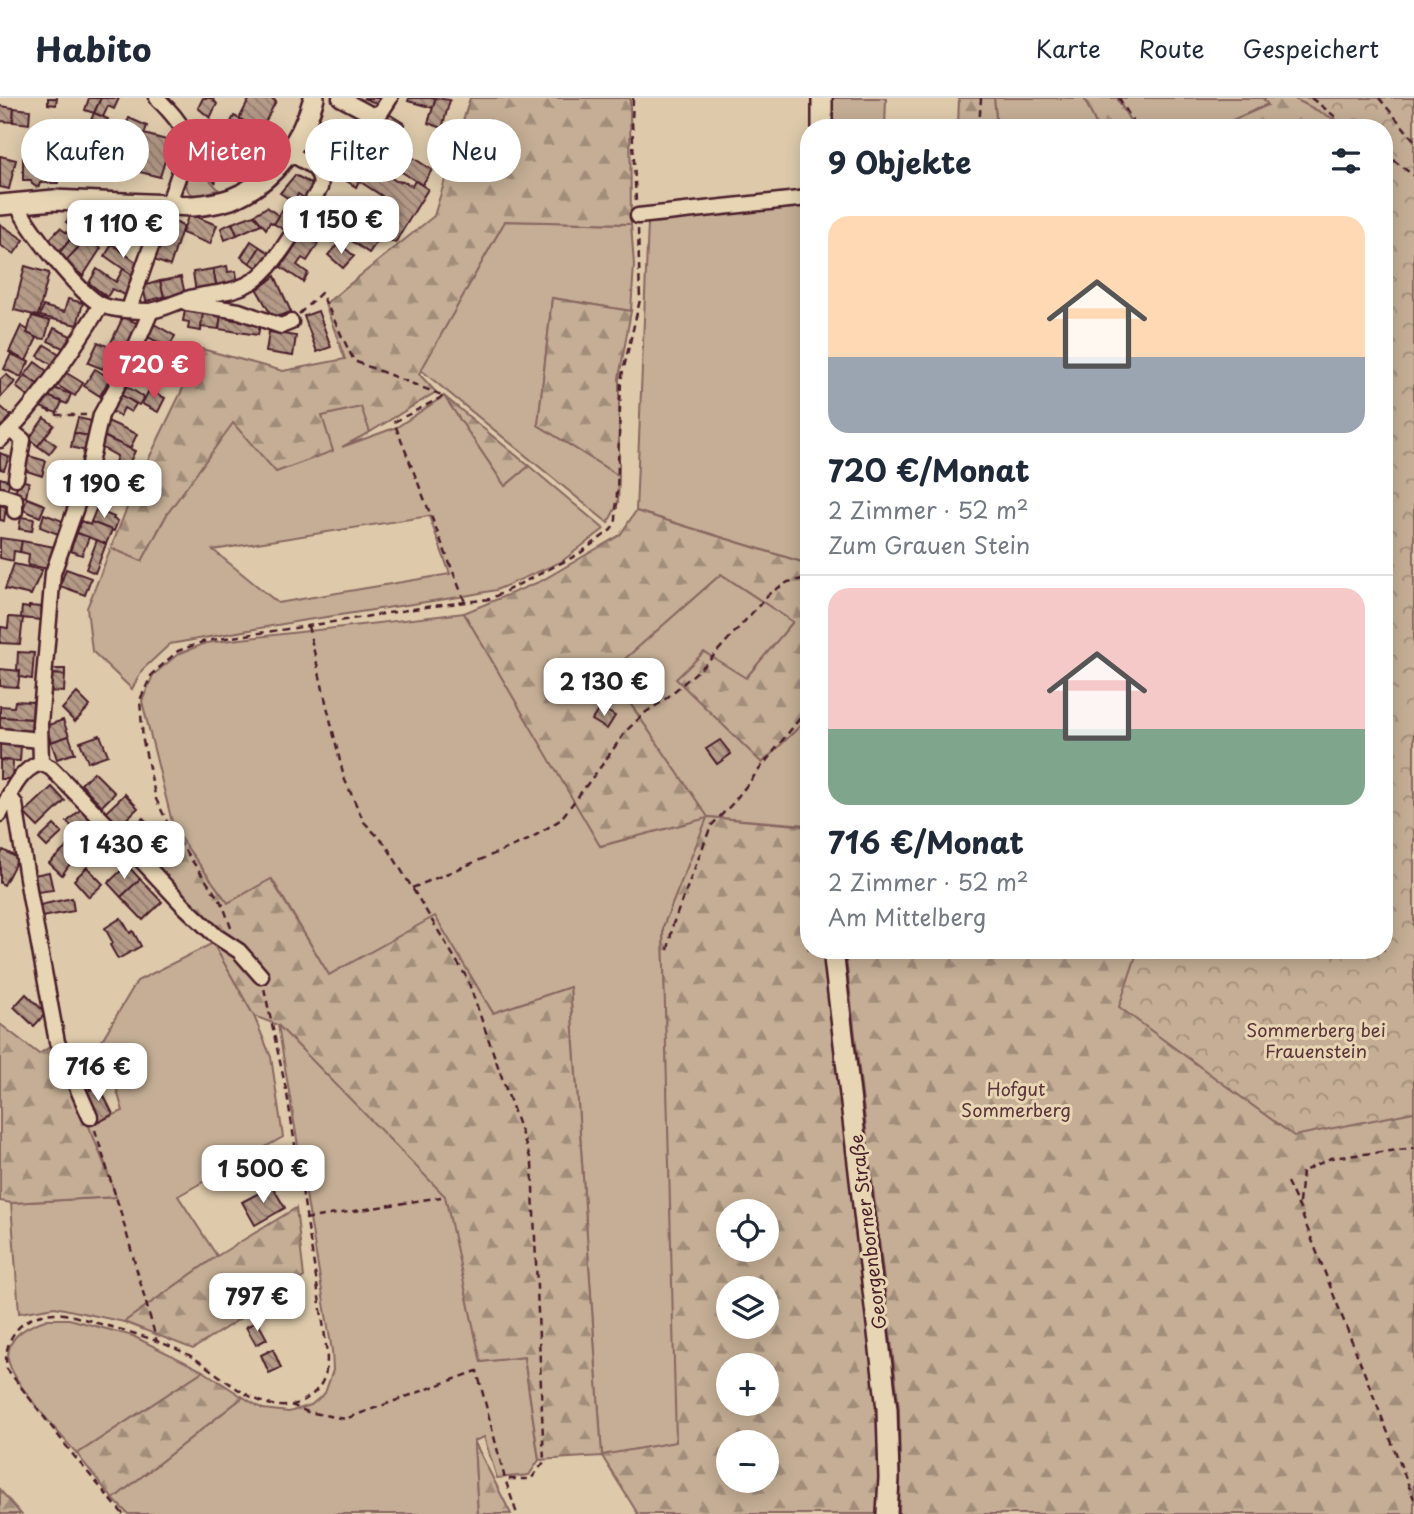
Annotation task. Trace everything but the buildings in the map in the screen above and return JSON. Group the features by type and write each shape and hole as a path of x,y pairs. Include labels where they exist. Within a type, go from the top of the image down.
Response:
{"main road":[{"path":"291,150 304,127 314,98"},
{"path":"822,98 822,119"},
{"path":"9,204 54,200 193,206 231,199 259,182"},
{"name":"Georgenborner Straße","path":"834,959 887,1409 887,1514"}],"street":[{"path":"157,98 176,119"},
{"path":"340,98 372,115 381,112 390,98"},
{"path":"129,309 175,182"},
{"path":"9,204 26,220 60,265 90,297 110,308 151,311 190,298 230,292 256,279 279,253 320,188 321,182"},
{"path":"638,216 800,199"},
{"path":"179,301 239,311 281,326 291,322"},
{"path":"16,478 23,440 5,435 31,406 102,305"},
{"path":"41,763 39,740 52,573 87,476 101,415 122,377 151,311"},
{"path":"0,495 15,500 15,511"},
{"path":"0,736 39,740"},
{"path":"0,814 16,782 35,765 41,763 51,768 199,920 216,936 239,951 261,976"},
{"path":"9,796 15,804 57,1042 90,1117"}],"path":[{"path":"239,951 223,905 172,832 156,799 143,741 140,700 152,674 178,651 205,641 490,599 579,554 611,530 616,520 621,380 640,300 632,122 634,98"},
{"path":"980,119 981,98"},
{"path":"1119,98 1132,119"},
{"path":"1311,98 1338,119"},
{"path":"1379,98 1414,140"},
{"path":"375,119 376,114"},
{"path":"1393,160 1414,176"},
{"path":"215,182 231,199"},
{"path":"291,322 321,293 354,361 444,396 394,422 465,602"},
{"path":"31,406 58,415 101,415"},
{"path":"412,888 528,840 559,820 626,731 707,663 770,593 788,582 800,580"},
{"path":"307,626 344,778 364,822 386,845 467,978 532,1163 544,1462 531,1479 505,1479"},
{"path":"668,950 673,924 711,826 732,804 800,718"},
{"path":"123,1514 7,1369 6,1348 25,1323 41,1315 55,1313 157,1342 188,1355 250,1396 273,1406 304,1401 317,1391 325,1377 328,1363 324,1329 287,1094 261,976"},
{"path":"90,1117 120,1210 157,1342"},
{"path":"1298,1206 1302,1172 1331,1158 1414,1149"},
{"path":"1287,1182 1414,1499"},
{"path":"306,1219 441,1197"},
{"path":"291,1405 308,1412 345,1419 477,1371 505,1479 517,1514"}],"green space":[{"path":"470,98 630,98 631,224 505,221 419,374 436,392 370,432 361,407 322,416 333,451 276,472 233,423 167,514 142,561 111,548 136,485 202,349 283,371 345,359 325,304 434,216 444,182 521,182 521,119 464,119"},
{"path":"827,98 886,98 885,119 827,119"},
{"path":"959,98 994,98 996,119 958,119"},
{"path":"994,98 1084,98 1094,119 996,119"},
{"path":"1084,98 1117,98 1129,119 1094,119"},
{"path":"1117,98 1263,98 1268,104 1235,119 1129,119"},
{"path":"1263,98 1405,98 1393,285 1393,119 1236,119 1268,105"},
{"name":"Sommerberg bei Frauenstein","path":"1293,98 1414,98 1414,1112 1294,1136 1119,1007 1135,959 1393,959 1393,119 1334,119"},
{"path":"212,182 219,190 196,195 191,193 186,184"},
{"path":"800,206 800,562 636,511 648,223"},
{"path":"505,221 631,224 634,265 631,311 552,298 538,425 619,476 618,503 608,523 421,370"},
{"path":"552,298 631,311 619,378 619,476 538,425"},
{"path":"444,396 505,486 529,466 604,529 561,562 496,590 170,644 142,670 132,689 92,651 87,608 111,548 142,561 167,514 233,422 322,416 362,406 370,432 342,447 397,427","holes":["429,516 450,574 278,603 213,550"]},
{"path":"444,396 529,466 505,486"},
{"path":"636,511 800,562 800,726 762,763 676,679 704,652 746,678 793,622 721,574 609,673 708,817 800,825 800,959 824,959 877,1409 877,1514 638,1514 602,1456 539,1460 524,1357 481,1362 445,1196 278,1025 254,1016 213,943 138,862 174,830 228,903 271,879 329,975 435,916 493,1013 570,987 602,1455 676,1442 663,927 707,818 600,846 464,613 541,581 620,535"},
{"path":"721,574 793,622 746,678 762,763 800,726 800,824 708,817 663,927 677,1442 602,1456 570,987 493,1013 435,917 329,975 272,879 228,903 174,830 142,701 153,675 178,654 206,643 464,613 601,846 707,817 609,672"},
{"path":"213,943 254,1016 271,1057 283,1137 178,1196 217,1256 124,1322 55,1307 19,1313 11,1203 115,1197 105,1163 88,1126 123,1111 102,1040 137,981"},
{"name":"Hofgut Sommerberg","path":"846,959 1218,959 1414,1065 1414,1514 899,1514 899,1408"},
{"path":"0,1024 39,1054 54,1044 116,1197 11,1203 0,1201"},
{"path":"278,1025 446,1196 481,1362 524,1357 539,1460 529,1475 497,1478 484,1437 474,1441 478,1514 128,1514 113,1499 243,1397 263,1409 289,1412 311,1405 325,1393 333,1370 332,1351"},
{"path":"296,1208 304,1277 193,1349 124,1322 217,1256"},
{"path":"48,1319 69,1319 133,1336 203,1371 77,1454 48,1421 10,1367 9,1349 16,1336"},
{"path":"203,1371 243,1397 113,1499 77,1454"},
{"path":"474,1441 511,1514 478,1514"},
{"path":"0,1490 21,1514 0,1514"}]}
